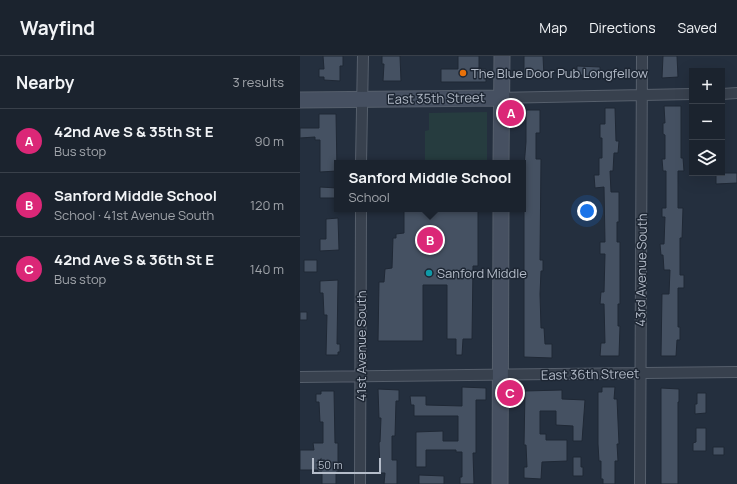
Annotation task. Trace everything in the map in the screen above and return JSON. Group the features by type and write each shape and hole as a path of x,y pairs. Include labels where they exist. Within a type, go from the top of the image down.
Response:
{"street":[{"path":"361,160 363,56"},
{"path":"501,160 502,56"},
{"name":"43rd Avenue South","path":"640,484 642,56"},
{"name":"East 35th Street","path":"300,100 689,94"},
{"path":"725,94 737,94"},
{"name":"41st Avenue South","path":"360,484 361,212"},
{"path":"500,484 501,212"},
{"name":"East 36th Street","path":"300,377 737,372"}],"green space":[{"path":"487,112 487,160 425,160 425,131 429,130 429,113"}],"building":[{"path":"323,56 343,56 343,66 340,66 340,81 324,80 324,77 319,77 319,69 324,69"},
{"path":"382,56 400,56 401,81 383,81 384,64 382,64"},
{"name":"The Blue Door Pub Longfellow","path":"458,56 479,56 479,69 486,69 486,82 441,82 441,69 458,69"},
{"path":"524,56 543,56 544,77 524,78"},
{"path":"663,56 677,56 678,77 662,78"},
{"path":"577,66 600,67 600,79 582,79 582,75 577,75"},
{"path":"664,106 681,106 681,158 683,158 684,171 678,171 678,208 683,208 682,238 680,238 680,275 684,275 684,288 678,288 678,327 680,327 680,340 677,340 676,356 661,356 662,294 669,294 670,270 664,270 663,255 661,255 660,244 664,244 665,217 662,217 662,208 666,208 666,171 663,171 662,159 665,159 665,135 663,134 663,123 665,123"},
{"path":"605,108 615,108 616,141 619,141 618,153 614,153 613,171 610,171 611,192 619,192 617,242 620,242 620,304 618,304 618,326 620,326 619,356 600,356 601,343 605,343 604,304 600,304 601,292 604,292 605,254 600,254 600,242 605,242 604,187 595,188 594,175 599,175 599,158 602,158 600,124 605,124"},
{"path":"526,110 540,110 540,133 536,133 536,159 541,159 540,260 543,260 543,271 541,271 540,294 541,328 544,328 545,344 552,344 552,358 524,357 524,212 526,212 526,160 525,160"},
{"path":"319,114 336,114 337,160 334,160 334,171 320,172 320,140 315,140 315,137 300,138 300,128 319,128"},
{"path":"725,173 737,173 737,183 716,184 716,176 725,176"},
{"path":"320,187 334,188 334,198 320,198"},
{"name":"Sanford Middle","path":"404,212 478,212 478,266 473,266 472,339 463,339 462,355 456,355 456,339 447,339 447,285 423,285 423,341 378,341 379,282 384,282 385,269 392,268 393,238 396,238 396,234 404,233"},
{"path":"338,218 339,250 320,251 320,239 326,239 326,219"},
{"path":"304,260 317,260 317,272 304,272"},
{"path":"338,280 337,344 340,344 340,352 338,352 338,355 326,355 327,315 324,315 323,293 320,293 320,281"},
{"path":"300,312 307,312 307,320 300,320"},
{"path":"462,387 486,388 486,400 476,400 476,453 473,453 474,484 460,484 460,477 462,477 462,452 456,452 456,450 426,450 426,467 416,467 416,432 443,431 443,441 458,441 458,416 414,416 414,405 411,405 410,396 426,396 426,405 462,406"},
{"path":"602,387 615,387 614,399 617,399 619,444 617,444 618,461 615,461 615,484 603,484 603,479 601,479 601,461 599,461 598,444 598,392 602,392"},
{"path":"661,388 679,389 678,484 661,484"},
{"path":"378,389 399,390 399,401 396,401 395,436 392,436 392,460 397,460 397,484 384,484 385,473 380,473 379,442 381,418 379,418"},
{"path":"562,390 562,399 585,400 582,441 573,441 573,426 556,425 556,411 540,411 540,434 546,434 546,440 567,440 567,461 542,462 541,479 524,478 524,467 527,467 526,445 524,445 525,391"},
{"path":"321,391 334,391 335,443 338,443 338,472 336,472 336,484 322,484 322,472 318,472 318,470 300,470 300,450 314,450 313,443 323,443 323,422 320,422 319,402 316,402 316,394 321,394"},
{"path":"697,393 706,393 706,413 695,414"},
{"path":"696,428 706,428 706,451 693,451 693,443 696,442"},
{"path":"713,447 724,447 724,455 713,455"},
{"path":"573,457 581,457 583,476 573,476"},
{"path":"419,475 444,476 444,484 419,484"}],"place":[{"name":"The Blue Door Pub Longfellow","path":"463,73"},
{"name":"42nd Ave S & 35th St E","path":"511,113"},
{"name":"Sanford Middle School","path":"430,240"},
{"name":"Sanford Middle","path":"429,273"},
{"name":"42nd Ave S & 36th St E","path":"510,393"}]}
